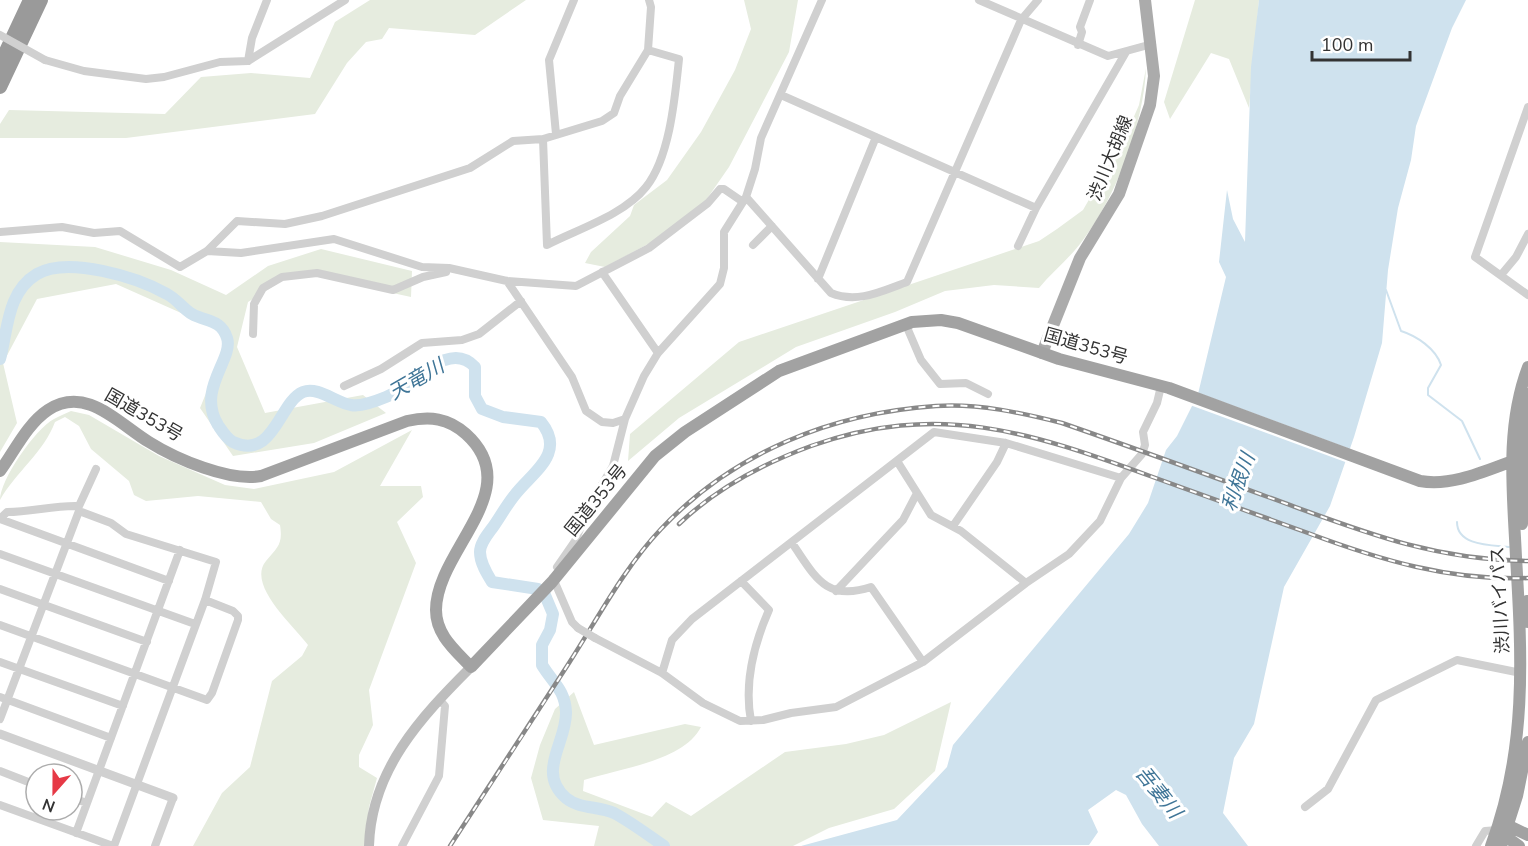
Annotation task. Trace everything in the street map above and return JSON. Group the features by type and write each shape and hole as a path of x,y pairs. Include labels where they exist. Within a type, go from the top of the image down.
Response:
{"highway":[{"path":"0,64 30,0"},
{"path":"0,87 41,0"},
{"name":"国道353号","path":"0,471 41,415 70,401 94,405 149,443 178,456 243,478 261,476 406,421 425,418 444,420 468,436 482,454 488,480 484,501 444,577 437,599 436,617 441,632 451,647 471,667 549,584 646,466 671,442 768,377 906,324 927,320 958,323 1042,353 1165,387 1420,481 1442,483 1520,458"},
{"name":"渋川バイパス","path":"1503,835 1514,774 1524,674 1519,392 1528,367"},
{"name":"渋川バイパス","path":"1528,394 1520,458 1522,543 1528,622"},
{"path":"1491,846 1503,835 1528,742"},
{"path":"1503,835 1528,835"},
{"path":"1503,835 1519,846"}],"main road":[{"name":"渋川大胡線","path":"1042,353 1072,274 1115,201 1153,90 1152,44 1145,0"},
{"path":"369,846 372,819 385,776 403,743 439,699 471,667"}],"street":[{"path":"248,61 252,38 267,0"},
{"path":"0,35 45,60 84,71 146,80 220,62 248,61 345,0"},
{"path":"556,134 549,60 574,0"},
{"path":"0,232 62,227 94,233 120,231 180,267 207,251 237,221 285,224 322,216 470,168 513,141 543,139 602,121 614,113 620,96 648,50 651,7 649,0"},
{"path":"822,0 761,138 755,169 745,199 724,232 724,268 720,284 658,353 644,376 625,419 613,466 591,503 575,541 549,584 572,622 595,638 663,673 720,713 740,721 836,707 923,662 1069,554 1100,521 1121,478 1142,454 1145,446 1143,432 1165,387"},
{"path":"979,0 1078,45 1108,56 1152,44"},
{"path":"207,251 241,253 334,239 403,260 404,263 456,270 507,281 576,285 649,248 708,203 720,189 724,189 745,199 831,293 848,298 867,296 907,282 1021,20 1038,0"},
{"path":"1078,45 1082,32 1080,27 1090,0"},
{"path":"543,139 548,245 618,209 645,188 658,168 675,97 679,59 648,50"},
{"path":"1018,246 1036,208 1126,52"},
{"path":"781,95 1036,208"},
{"path":"1528,107 1475,257 1528,295"},
{"path":"818,279 876,137"},
{"path":"753,245 772,226"},
{"path":"1501,275 1516,256 1528,234"},
{"path":"253,334 254,304 263,288 282,277 317,273 393,290 423,277 456,270"},
{"path":"602,272 658,353"},
{"path":"507,281 572,377 586,411 602,422 613,423 625,419"},
{"path":"344,386 381,369 422,343 462,340 479,334 521,301"},
{"path":"906,324 921,360 939,384 966,383 988,394"},
{"path":"663,673 672,640 692,619 934,432 1006,443 1121,478"},
{"path":"953,526 997,462 1006,443"},
{"path":"897,461 916,495 931,515 953,526 1026,584"},
{"path":"96,469 79,506 57,505 31,512 7,512 0,519 169,580"},
{"path":"836,591 903,520 916,495"},
{"path":"0,719 4,698 18,668 75,514 81,511 111,523 126,534 216,562 205,600 114,846 0,805"},
{"path":"792,543 813,574 836,591 851,594 871,587 923,662"},
{"path":"76,833 180,549"},
{"path":"0,554 195,624"},
{"path":"741,581 769,610 759,633 753,658 749,707 751,721"},
{"path":"0,589 147,642"},
{"path":"0,625 207,700 212,693 238,616 233,611 205,600"},
{"path":"1305,807 1328,789 1376,700 1457,660 1524,674"},
{"path":"0,662 123,706"},
{"path":"4,698 111,738"},
{"path":"402,846 439,776 445,706 439,699"},
{"path":"0,734 173,798 155,846"},
{"path":"0,771 24,780"},
{"path":"1476,846 1479,837 1485,831 1503,835"}],"shaded area":[{"path":"370,0 526,0 475,35 389,28 382,39 366,42 347,63 315,114 126,138 0,138 0,124 9,110 165,114 201,77 251,73 310,78 335,22"},
{"path":"744,0 798,0 789,52 729,167 704,203 650,243 605,267 585,263 591,252 630,216 634,205 667,180 701,132 735,70 751,29"},
{"path":"1195,0 1259,0 1249,108 1229,59 1211,53 1170,119 1164,102"},
{"path":"1146,68 1140,112 1117,181 1095,223 1078,247 1039,288 994,285 945,291 895,312 796,347 679,418 628,461 630,434 739,342 1039,241 1083,210 1125,137 1139,105"},
{"path":"0,242 95,247 171,270 226,295 268,266 321,249 412,271 411,297 296,272 248,302 237,347 265,413 363,395 386,413 314,443 233,456 200,408 220,359 226,333 116,284 37,299 3,363 17,423 0,452"},
{"path":"71,411 89,415 159,456 225,485 254,489 334,472 412,430 380,486 421,486 423,497 397,522 416,563 369,690 373,725 359,755 359,767 377,778 369,807 365,846 193,846 222,793 250,767 272,681 302,656 308,645 275,605 262,582 262,571 266,561 280,541 280,525 271,519 261,502 198,496 146,501 134,495 129,481 91,449 79,426 65,417 55,422 44,443 0,500 12,468 29,444 46,425"},
{"path":"574,692 594,745 685,724 701,727 692,739 665,756 584,780 583,791 652,817 666,802 691,816 785,752 846,744 884,735 951,702 935,771 894,809 829,828 793,846 594,846 599,826 543,820 531,778 540,745 555,709"}],"water":[{"path":"1259,0 1466,0 1452,28 1416,126 1411,160 1398,208 1388,270 1382,343 1354,437 1330,506 1284,587 1254,724 1234,758 1223,813 1248,846 1159,846 1142,824 1126,795 1116,790 1088,810 1098,832 1089,845 801,846 897,820 947,767 953,745 1129,534 1148,503 1166,450 1177,436 1198,394 1226,277 1219,262 1227,190 1233,219 1245,242 1251,67"}],"pier":[{"path":"1196,392 1353,450 1348,463 1190,405"}],"waterway":[{"name":"天竜川","path":"0,359 10,312 20,291 37,274 50,269 66,267 102,271 138,281 167,294 197,317 221,327 227,338 228,346 213,387 212,412 228,439 247,446 258,444 267,437 295,398 303,392 315,391 345,404 359,405 396,392 442,361 453,358 464,360 475,367 475,396 482,409 503,417 541,422 548,433 550,444 544,462 508,504 481,545 480,556 492,582 538,589 545,595 553,614 550,630 542,645 542,665 561,692 566,712 555,756 553,778 557,788 571,802 614,813 664,846"},
{"path":"1386,290 1401,331 1425,344 1439,359 1441,365 1428,388 1428,395 1462,421 1480,459"},
{"path":"1457,522 1458,530 1469,540 1485,545 1509,547"}],"railway":[{"path":"450,846 623,577 661,529 720,478 753,458 787,441 859,417 897,410 952,405 984,407 1031,416 1062,423 1333,521 1395,541 1459,555 1528,561"},
{"path":"679,524 709,499 741,478 811,446 857,433 901,426 942,424 1023,435 1064,446 1335,543 1389,560 1471,576 1528,578"}],"water label":[{"name":"利根川","path":"1238,482"},
{"name":"吾妻川","path":"1159,792"}]}
